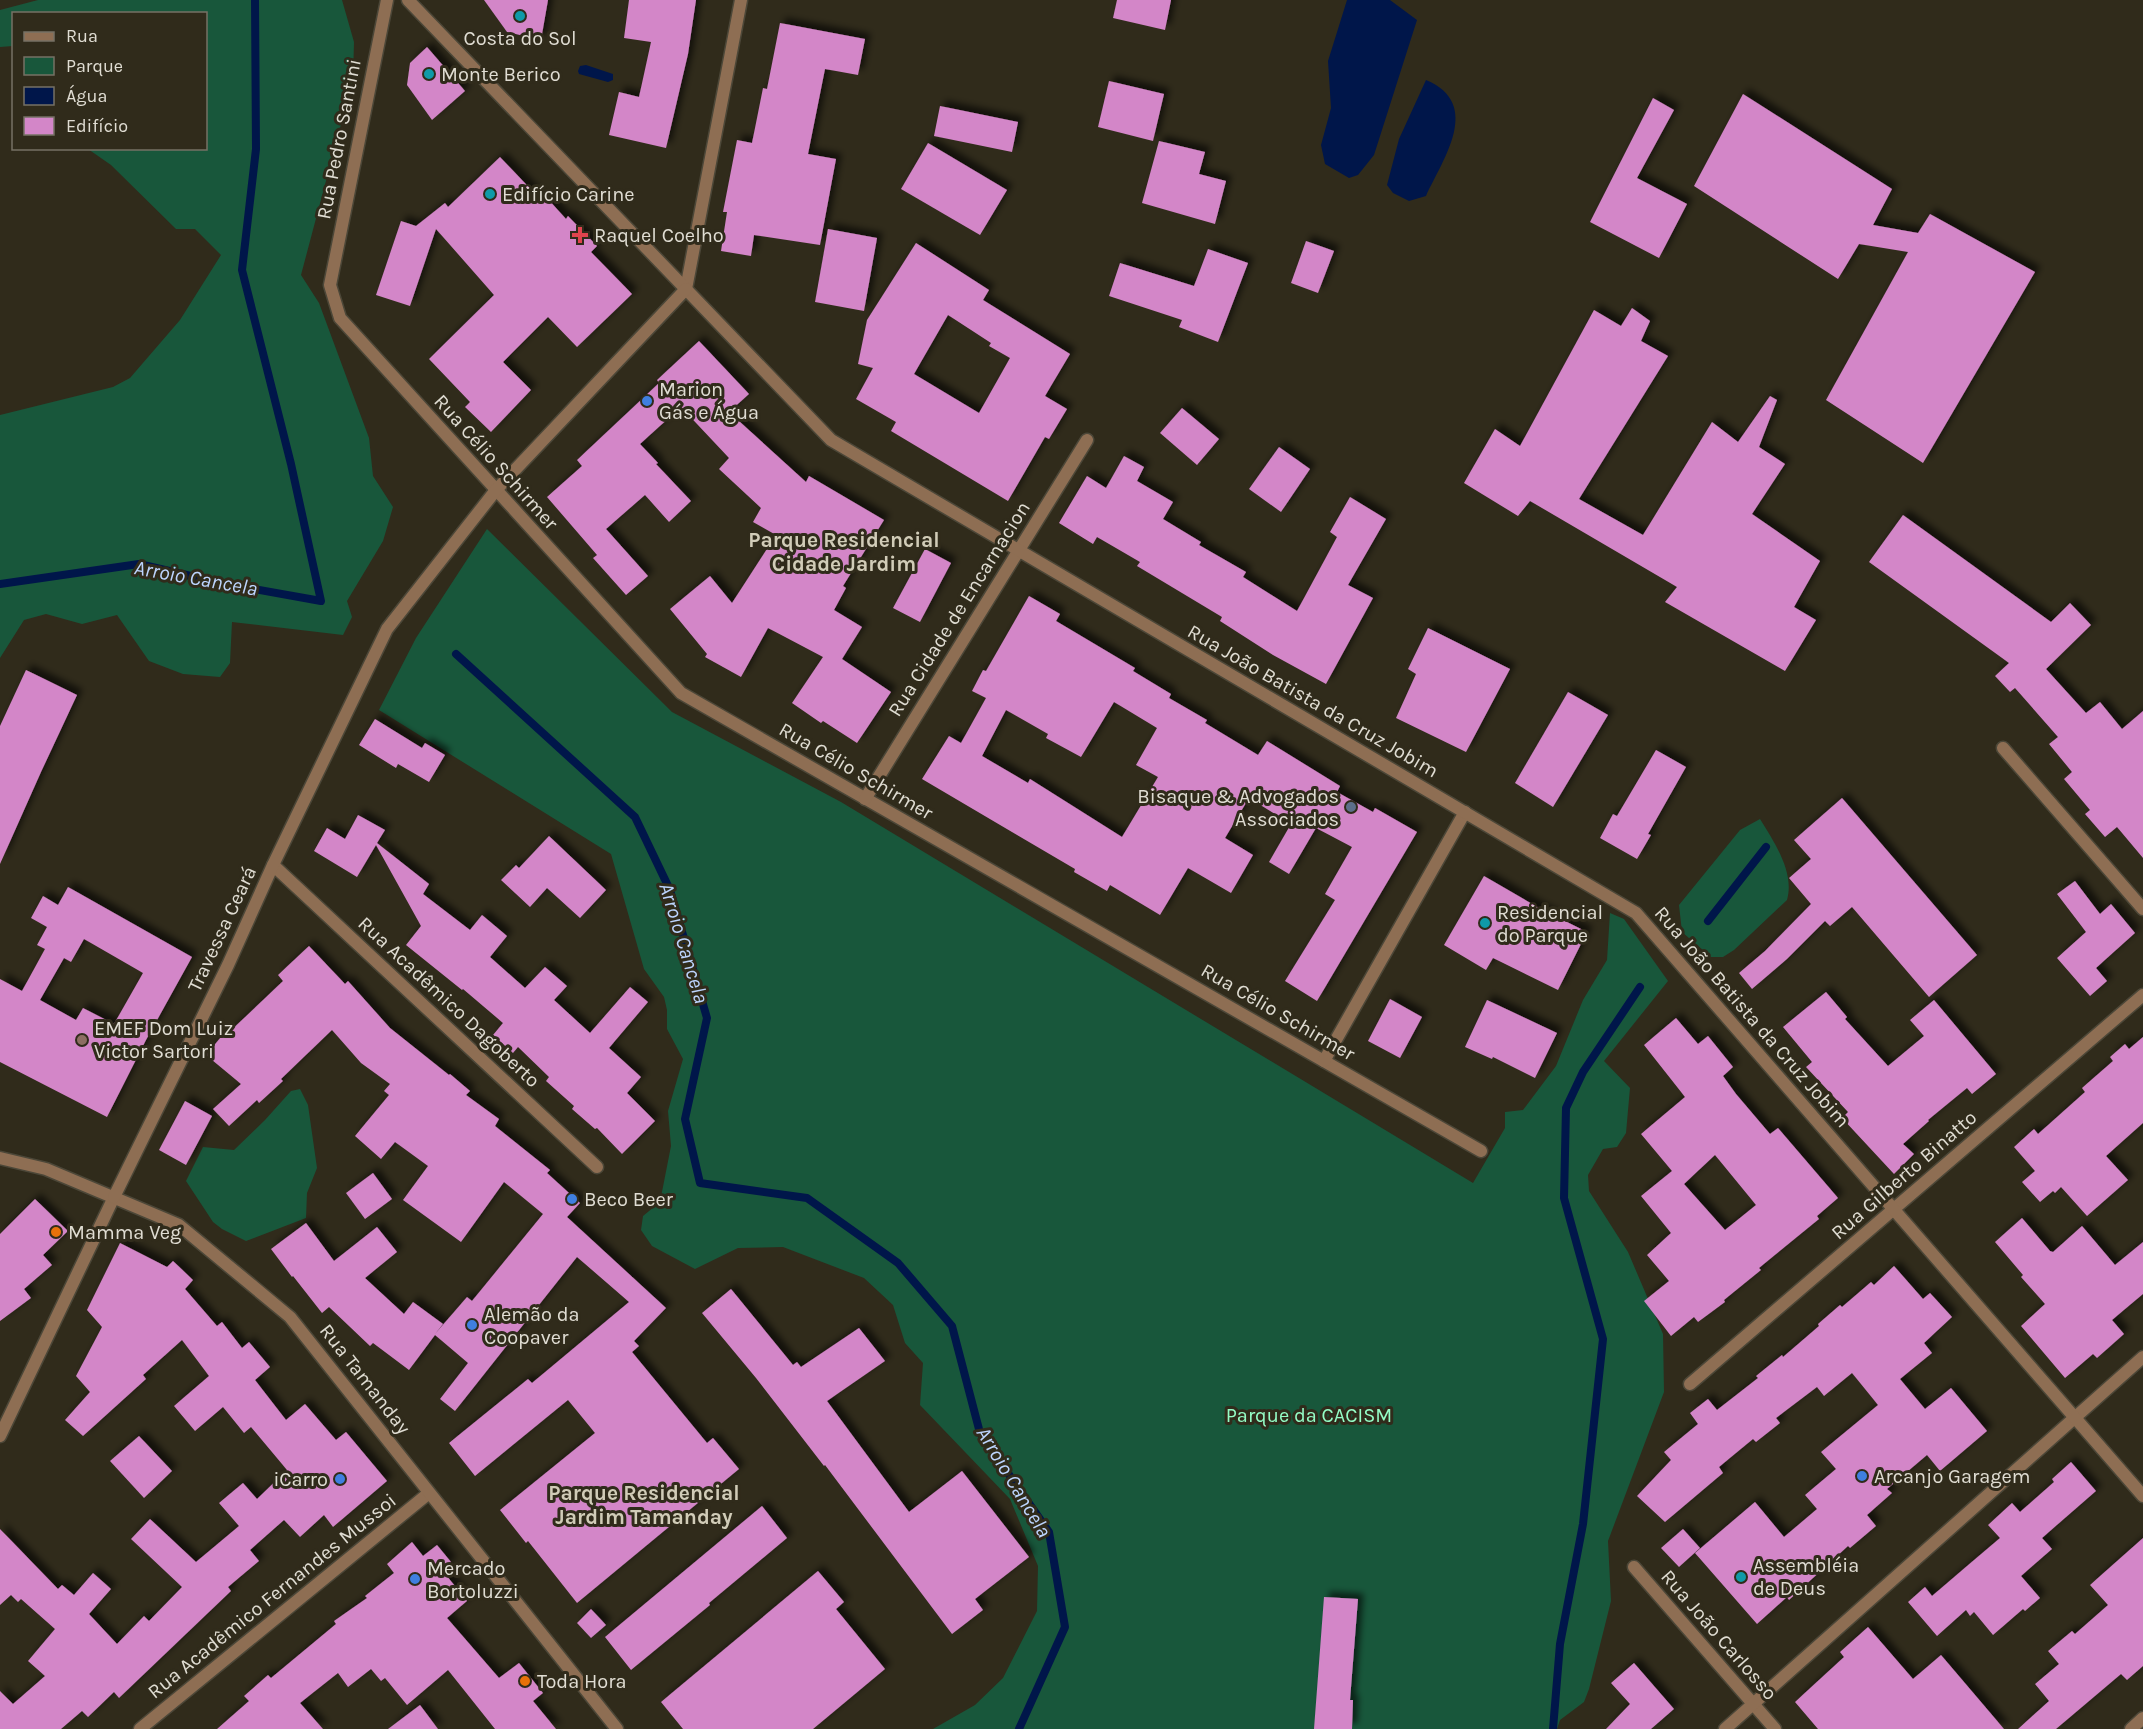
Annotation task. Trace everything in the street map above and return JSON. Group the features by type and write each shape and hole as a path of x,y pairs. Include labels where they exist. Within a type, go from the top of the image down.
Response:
{"street":[{"name":"Rua Pedro Santini","path":"330,285 387,0"},
{"name":"Rua João Batista da Cruz Jobim","path":"408,0 831,440 1636,913 2143,1496"},
{"path":"686,289 741,0"},
{"name":"Rua Célio Schirmer","path":"330,285 340,318 681,693 1482,1151"},
{"name":"Travessa Ceará","path":"0,1436 387,630 496,490 686,289"},
{"name":"Rua Cidade de Encarnacion","path":"865,799 1087,440"},
{"path":"2003,748 2143,909"},
{"path":"1324,1061 1465,812"},
{"name":"Rua Acadêmico Dagoberto","path":"273,865 597,1167"},
{"name":"Rua Gilberto Binatto","path":"1690,1384 2143,995"},
{"name":"Rua Tamanday","path":"0,1158 46,1169 179,1225 290,1317 617,1729"},
{"path":"1725,1729 2143,1357"},
{"name":"Rua Acadêmico Fernandes Mussoi","path":"140,1729 429,1493"},
{"name":"Rua João Carlosso","path":"1634,1567 1775,1729"},
{"path":"2131,1729 2143,1718"}],"green space":[{"path":"38,0 342,0 354,42 353,79 301,275 319,303 369,438 373,476 393,507 383,541 347,601 352,617 343,635 232,622 230,663 220,677 183,674 149,661 117,615 82,624 46,614 24,620 0,658 0,415 113,387 130,378 180,320 221,255 195,229 176,229 111,165 89,150 207,150 207,12 12,12 12,46 0,47 0,10"},
{"name":"Parque da CACISM","path":"487,529 672,712 841,802 1473,1183 1505,1128 1505,1112 1523,1110 1556,1066 1583,1000 1607,960 1610,913 1624,919 1668,981 1604,1061 1630,1088 1626,1133 1617,1147 1603,1149 1588,1175 1589,1191 1628,1252 1663,1334 1664,1392 1608,1541 1611,1601 1589,1689 1584,1702 1560,1720 1557,1729 933,1729 975,1705 1003,1678 1037,1611 1038,1566 1010,1499 920,1405 923,1363 905,1343 893,1305 864,1278 783,1247 738,1248 695,1269 652,1246 641,1230 643,1216 660,1202 671,1146 668,1111 683,1059 667,1029 664,997 644,969 611,854 379,710 416,638"},
{"path":"1760,819 1777,847 1786,868 1789,889 1787,900 1734,950 1723,957 1711,957 1682,932 1679,905 1740,830"},
{"path":"300,1089 308,1105 317,1168 307,1193 306,1218 246,1241 213,1222 186,1181 203,1147 234,1150 291,1091"}],"water":[{"path":"1347,0 1390,0 1417,20 1374,155 1358,175 1349,178 1325,164 1321,145 1331,108 1328,61"},
{"path":"586,65 613,74 613,80 608,82 579,74 580,66"},
{"path":"1426,80 1443,90 1452,103 1456,117 1454,133 1426,196 1409,201 1393,193 1387,185 1399,139"}],"building":[{"name":"Costa do Sol","path":"484,0 548,0 541,40 507,32"},
{"path":"629,0 696,0 688,54 666,148 609,135 619,92 639,97 651,42 624,38"},
{"path":"1117,0 1171,0 1165,30 1113,18"},
{"path":"780,23 865,39 858,75 825,69 808,154 836,159 820,245 754,235 751,256 721,251 727,212 723,212 737,140 752,143 763,88 767,89"},
{"name":"Monte Berico","path":"427,47 465,91 432,120 407,85 410,63"},
{"path":"1109,81 1164,94 1153,141 1098,127"},
{"path":"1743,94 1892,189 1873,225 1918,233 1930,214 2035,272 1923,463 1826,400 1908,252 1859,244 1838,279 1694,186"},
{"path":"1653,98 1674,110 1637,178 1687,204 1659,258 1590,222"},
{"path":"940,106 1018,122 1012,152 934,136"},
{"path":"1159,141 1205,152 1199,174 1226,181 1215,224 1142,203"},
{"path":"928,143 1007,190 980,235 901,189"},
{"path":"500,157 543,202 547,198 566,219 568,216 597,246 591,252 632,294 577,347 548,317 503,362 531,390 491,432 465,407 470,402 429,359 494,295 436,229 410,306 376,295 401,221 416,226 445,203 448,207"},
{"path":"828,229 877,238 864,311 815,302"},
{"path":"1306,241 1334,251 1318,293 1291,283"},
{"path":"916,243 989,290 983,300 1070,354 1045,396 1067,409 1049,439 1045,437 1008,501 891,431 896,422 856,399 873,368 858,364 867,320","holes":["948,315 991,343 989,346 1010,358 979,413 914,374"]},
{"path":"1208,249 1248,263 1218,342 1179,327 1182,320 1109,296 1120,263 1194,286"},
{"path":"1632,308 1650,321 1641,341 1668,356 1579,499 1643,535 1712,422 1738,442 1770,396 1777,400 1759,447 1785,464 1752,514 1820,561 1794,607 1816,620 1785,671 1665,602 1677,587 1530,501 1518,516 1464,483 1495,429 1520,446 1594,310 1621,326"},
{"path":"699,341 749,394 729,412 806,482 809,476 884,520 843,586 846,588 834,610 862,627 842,659 891,692 857,743 823,721 821,723 792,703 823,657 768,628 741,677 705,657 707,654 670,609 710,576 732,603 776,535 753,522 761,508 719,469 729,458 681,407 640,444 691,501 669,522 645,495 606,529 648,576 626,595 593,558 597,555 547,497 582,466 577,460 659,383 657,380"},
{"path":"1182,408 1219,439 1197,465 1160,433"},
{"path":"1279,447 1310,469 1281,512 1249,489"},
{"path":"1124,456 1144,467 1137,481 1173,502 1163,519 1201,542 1199,545 1246,572 1243,577 1297,611 1337,537 1330,532 1350,497 1386,519 1348,585 1373,598 1326,684 1273,655 1220,621 1222,617 1137,566 1140,562 1097,537 1093,544 1059,523 1087,476 1106,488"},
{"path":"1903,515 2051,622 2070,603 2091,625 2046,669 2086,713 2100,702 2122,729 2143,711 2143,858 2117,827 2105,837 2085,814 2090,810 2064,779 2072,772 2049,744 2058,737 2015,688 2010,692 1995,676 2009,663 1869,562"},
{"path":"925,549 951,563 920,622 893,608"},
{"path":"1029,596 1060,614 1056,621 1135,668 1133,671 1171,694 1169,698 1207,720 1205,723 1258,755 1267,741 1340,786 1337,792 1373,812 1375,808 1417,832 1317,1001 1285,981 1335,900 1325,894 1352,847 1316,828 1289,874 1269,862 1291,824 1249,798 1225,838 1253,855 1231,893 1188,868 1160,915 1110,885 1107,891 1074,872 1075,869 922,779 949,736 961,743 986,698 972,691 983,670 986,671","holes":["1114,702 1157,728 1136,765 1158,777 1122,837 1030,779 1028,783 982,756 1006,710 1048,734 1046,738 1081,757"]},
{"path":"1428,628 1510,669 1466,752 1396,718 1416,674 1408,669"},
{"path":"26,670 77,695 0,864 0,726"},
{"path":"1568,692 1608,715 1553,807 1515,783"},
{"path":"375,719 422,748 425,743 445,755 429,782 398,764 396,768 359,745"},
{"path":"1656,750 1686,767 1648,834 1651,835 1637,859 1600,838 1613,814 1617,816"},
{"path":"1842,798 1977,955 1929,997 1852,907 1830,926 1825,921 1787,959 1752,989 1739,973 1765,951 1811,904 1789,878 1811,859 1794,840"},
{"path":"358,815 385,830 377,843 429,884 423,894 470,930 482,915 507,936 490,957 525,988 545,967 567,986 554,1000 590,1033 630,987 648,1002 609,1048 641,1077 627,1093 655,1121 622,1154 597,1128 595,1129 572,1109 574,1106 546,1081 549,1077 518,1047 513,1053 493,1035 503,1023 406,945 421,926 376,845 357,877 314,851 327,828 345,839"},
{"path":"549,836 606,890 580,918 547,888 530,907 501,880 516,865 519,868"},
{"path":"1484,876 1539,908 1587,932 1558,990 1493,958 1486,970 1444,945"},
{"path":"2075,881 2100,914 2111,904 2135,933 2096,968 2107,981 2090,996 2057,958 2086,932 2057,894"},
{"path":"68,887 192,957 107,1117 0,1062 0,979 22,991 45,949 37,945 47,927 31,918 43,896 58,905","holes":["84,939 143,973 114,1024 83,1008 76,1020 40,1000 64,958 71,962"]},
{"path":"309,946 345,984 348,981 390,1028 470,1091 466,1095 499,1119 495,1126 550,1170 547,1173 580,1203 567,1217 666,1308 634,1341 639,1346 632,1352 707,1443 713,1438 739,1469 577,1603 500,1510 595,1433 568,1400 475,1476 449,1443 528,1379 532,1383 629,1302 577,1257 455,1411 440,1399 468,1363 435,1335 409,1370 373,1343 370,1346 329,1307 322,1313 271,1249 306,1223 334,1261 377,1227 397,1252 365,1278 404,1314 413,1302 443,1324 435,1334 467,1297 472,1301 543,1214 504,1182 461,1242 403,1200 428,1166 395,1142 381,1159 355,1136 389,1095 384,1091 390,1084 361,1063 332,1030 281,1079 283,1081 259,1103 257,1100 229,1126 213,1109 241,1084 206,1055 221,1037 223,1038 283,981 278,975"},
{"path":"1826,992 1847,1017 1845,1019 1888,1066 1924,1036 1910,1020 1934,1000 1996,1074 1972,1094 1967,1088 1903,1144 1914,1154 1894,1174 1842,1118 1848,1112 1806,1067 1812,1062 1783,1027"},
{"path":"1390,999 1422,1017 1400,1058 1368,1041"},
{"path":"1487,1000 1557,1033 1535,1078 1493,1057 1492,1059 1465,1047"},
{"path":"1676,1018 1698,1044 1708,1036 1733,1067 1723,1076 1736,1094 1770,1134 1778,1128 1838,1198 1817,1216 1819,1219 1759,1268 1761,1270 1724,1300 1725,1302 1698,1322 1694,1317 1671,1336 1644,1301 1669,1281 1647,1255 1671,1233 1641,1196 1672,1171 1641,1134 1685,1097 1644,1045","holes":["1715,1155 1756,1205 1725,1230 1684,1184"]},
{"path":"2143,1037 2143,1123 2106,1156 2128,1180 2087,1216 2061,1187 2040,1202 2022,1182 2035,1171 2014,1147 2034,1129 2038,1134 2085,1092 2082,1088 2113,1061 2110,1057 2125,1044 2129,1049"},
{"path":"185,1101 212,1116 186,1165 159,1150"},
{"path":"373,1173 392,1199 365,1219 346,1193"},
{"path":"35,1199 68,1231 43,1255 52,1265 24,1289 31,1298 0,1321 0,1234"},
{"path":"2022,1218 2053,1252 2082,1226 2115,1265 2143,1242 2143,1294 2112,1320 2124,1334 2097,1358 2093,1354 2065,1378 2021,1326 2045,1304 1995,1242"},
{"path":"120,1243 167,1267 173,1261 193,1280 185,1289 217,1326 222,1322 242,1348 249,1342 270,1367 255,1380 286,1420 305,1404 336,1440 346,1432 387,1481 333,1527 324,1515 300,1537 284,1520 250,1550 259,1561 228,1587 231,1591 119,1698 114,1692 88,1717 82,1711 61,1729 0,1729 0,1691 13,1704 45,1676 28,1661 55,1629 21,1599 18,1602 11,1595 0,1605 0,1529 58,1589 62,1585 74,1595 93,1573 111,1589 89,1614 117,1644 144,1616 149,1621 182,1587 131,1539 150,1519 196,1562 239,1526 219,1503 243,1483 257,1499 287,1470 251,1427 244,1433 223,1407 195,1431 174,1406 209,1376 182,1340 143,1375 146,1379 83,1436 65,1420 90,1392 76,1376 102,1327 87,1310"},
{"path":"1894,1266 1923,1299 1930,1293 1952,1317 1924,1343 1932,1353 1900,1379 1925,1409 1951,1388 1987,1431 1940,1471 1927,1455 1887,1489 1892,1493 1867,1515 1876,1526 1850,1548 1848,1546 1789,1600 1787,1597 1757,1624 1695,1553 1755,1502 1784,1537 1817,1509 1805,1495 1836,1469 1821,1452 1878,1405 1852,1373 1824,1396 1817,1387 1776,1418 1780,1423 1756,1442 1753,1439 1719,1467 1723,1473 1665,1522 1637,1496 1671,1460 1664,1452 1698,1424 1690,1413 1708,1399 1717,1410 1758,1378 1756,1376 1782,1355 1783,1357 1840,1305 1842,1307 1871,1282 1874,1285"},
{"path":"731,1289 793,1365 797,1362 801,1367 859,1328 885,1361 827,1401 909,1512 962,1471 1029,1557 975,1599 983,1610 952,1634 825,1465 702,1313"},
{"path":"139,1436 172,1471 144,1498 110,1461"},
{"path":"2071,1462 2096,1491 2042,1538 2052,1549 2021,1576 2040,1598 2025,1611 2023,1609 1993,1635 1974,1612 1970,1616 1966,1610 1937,1636 1908,1602 1925,1587 1932,1596 2000,1538 1988,1525 2012,1503 2020,1512 2054,1482 2052,1479"},
{"path":"762,1506 787,1538 631,1670 605,1637"},
{"path":"1683,1529 1700,1548 1679,1567 1661,1548"},
{"path":"2143,1538 2143,1666 2127,1680 2121,1674 2056,1729 2018,1729 2049,1701 2035,1684 2059,1664 2048,1651 2072,1631 2075,1634 2108,1605 2090,1585"},
{"path":"412,1542 423,1556 437,1545 451,1562 442,1570 467,1601 447,1618 499,1678 519,1663 543,1693 533,1701 556,1729 495,1729 448,1670 407,1705 385,1678 381,1681 371,1669 348,1687 338,1673 300,1703 323,1729 217,1729 249,1701 244,1696 268,1675 271,1678 336,1624 334,1621 367,1598 365,1596 394,1573 387,1564"},
{"path":"818,1571 844,1602 836,1609 885,1669 813,1729 683,1729 661,1702"},
{"path":"1324,1597 1358,1599 1350,1700 1353,1700 1352,1729 1314,1729"},
{"path":"591,1609 606,1625 591,1638 577,1623"},
{"path":"1868,1627 1913,1679 1941,1655 2004,1729 1818,1729 1795,1702 1844,1657 1840,1652"},
{"path":"1634,1663 1674,1709 1651,1729 1606,1729 1630,1704 1611,1683"},
{"path":"420,1705 438,1729 388,1729"}],"waterway":[{"path":"0,584 139,564 221,583 321,601 291,464 242,270 256,149 255,0"},
{"name":"Arroio Cancela","path":"456,654 635,817 670,890 707,1018 685,1119 700,1183 807,1198 898,1263 952,1326 980,1433 1049,1532 1065,1627 1019,1729"},
{"path":"1708,921 1766,847"},
{"path":"1553,1729 1560,1644 1583,1524 1603,1339 1564,1198 1566,1108 1583,1072 1640,987"}],"place":[{"name":"Costa do Sol","path":"520,16"},
{"name":"Monte Berico","path":"429,74"},
{"name":"Edifício Carine","path":"490,194"},
{"name":"Raquel Coelho","path":"580,235"},
{"name":"Marion Gás e Água","path":"647,401"},
{"name":"Bisaque & Advogados Associados","path":"1351,807"},
{"name":"Residencial do Parque","path":"1485,923"},
{"name":"EMEF Dom Luiz Victor Sartori","path":"82,1040"},
{"name":"Beco Beer","path":"572,1199"},
{"name":"Mamma Veg","path":"56,1232"},
{"name":"Alemão da Coopaver","path":"472,1325"},
{"name":"Arcanjo Garagem","path":"1862,1476"},
{"name":"iCarro","path":"340,1479"},
{"name":"Assembléia de Deus","path":"1741,1577"},
{"name":"Mercado Bortoluzzi","path":"415,1579"},
{"name":"Toda Hora","path":"525,1681"}],"district":[{"name":"Parque Residencial Cidade Jardim","path":"844,552"},
{"name":"Parque Residencial Jardim Tamanday","path":"644,1505"}]}
